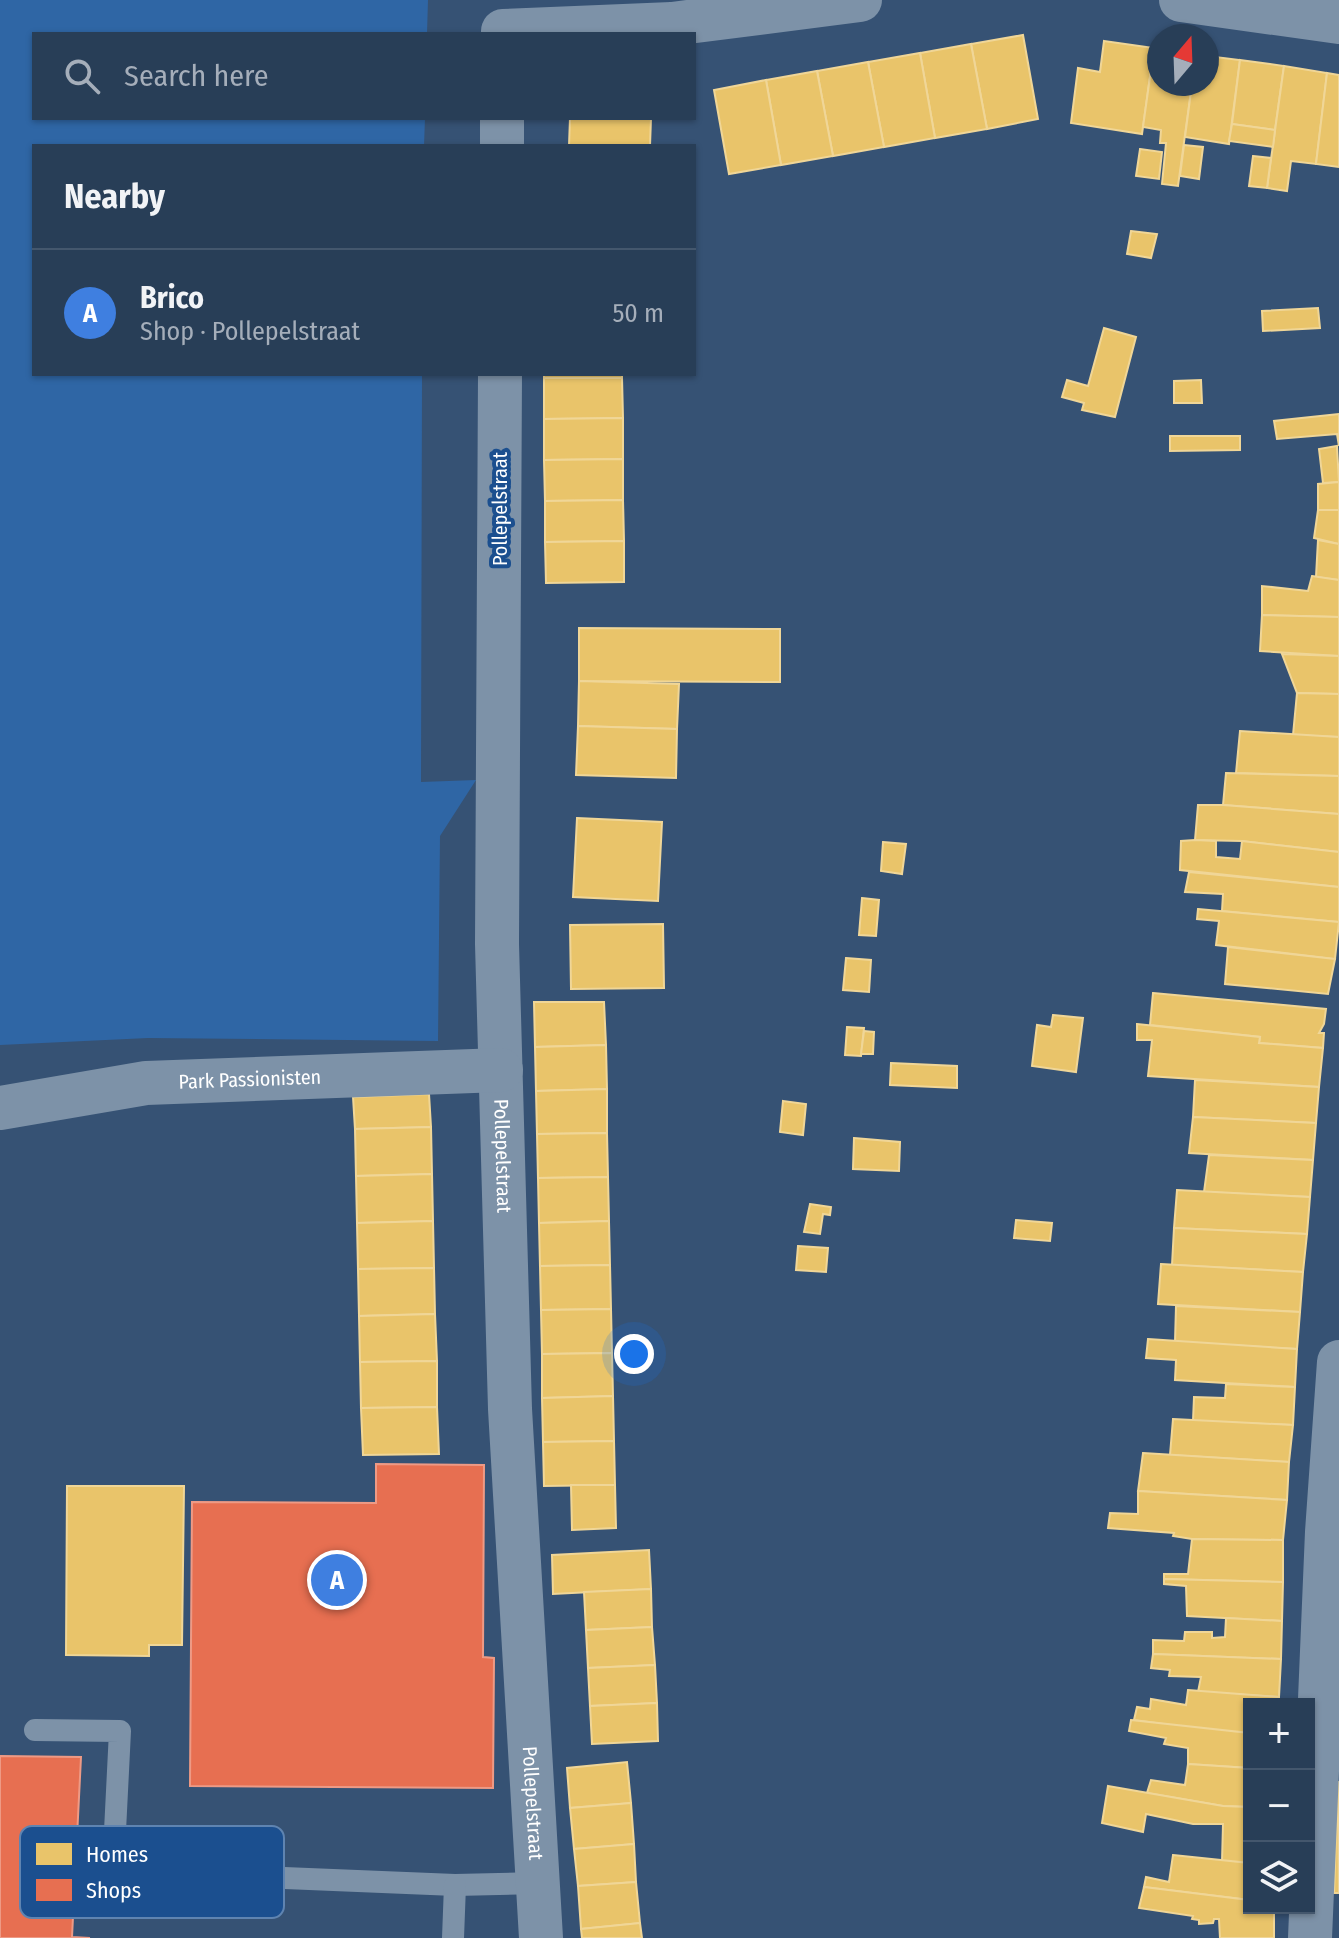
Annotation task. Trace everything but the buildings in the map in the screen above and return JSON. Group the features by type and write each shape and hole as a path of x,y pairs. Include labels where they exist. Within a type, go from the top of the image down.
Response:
{"street":[{"path":"502,22 672,24 860,0"},
{"path":"1181,0 1275,6 1339,22"},
{"path":"502,120 502,144"},
{"name":"Pollepelstraat","path":"500,376 497,944 510,1409 541,1938"},
{"name":"Park Passionisten","path":"0,1108 146,1083 501,1070"},
{"path":"1310,1938 1327,1532 1339,1362"}],"lane":[{"path":"35,1730 120,1731 115,1826"},
{"path":"284,1878 455,1885 537,1883"},
{"path":"453,1938 455,1885"}],"shaded area":[{"path":"0,0 428,0 427,32 32,32 32,120 425,120 424,144 32,144 32,376 422,376 421,782 476,780 440,836 438,1041 148,1038 0,1045"}],"place":[{"name":"Brico","path":"337,1580"}]}
